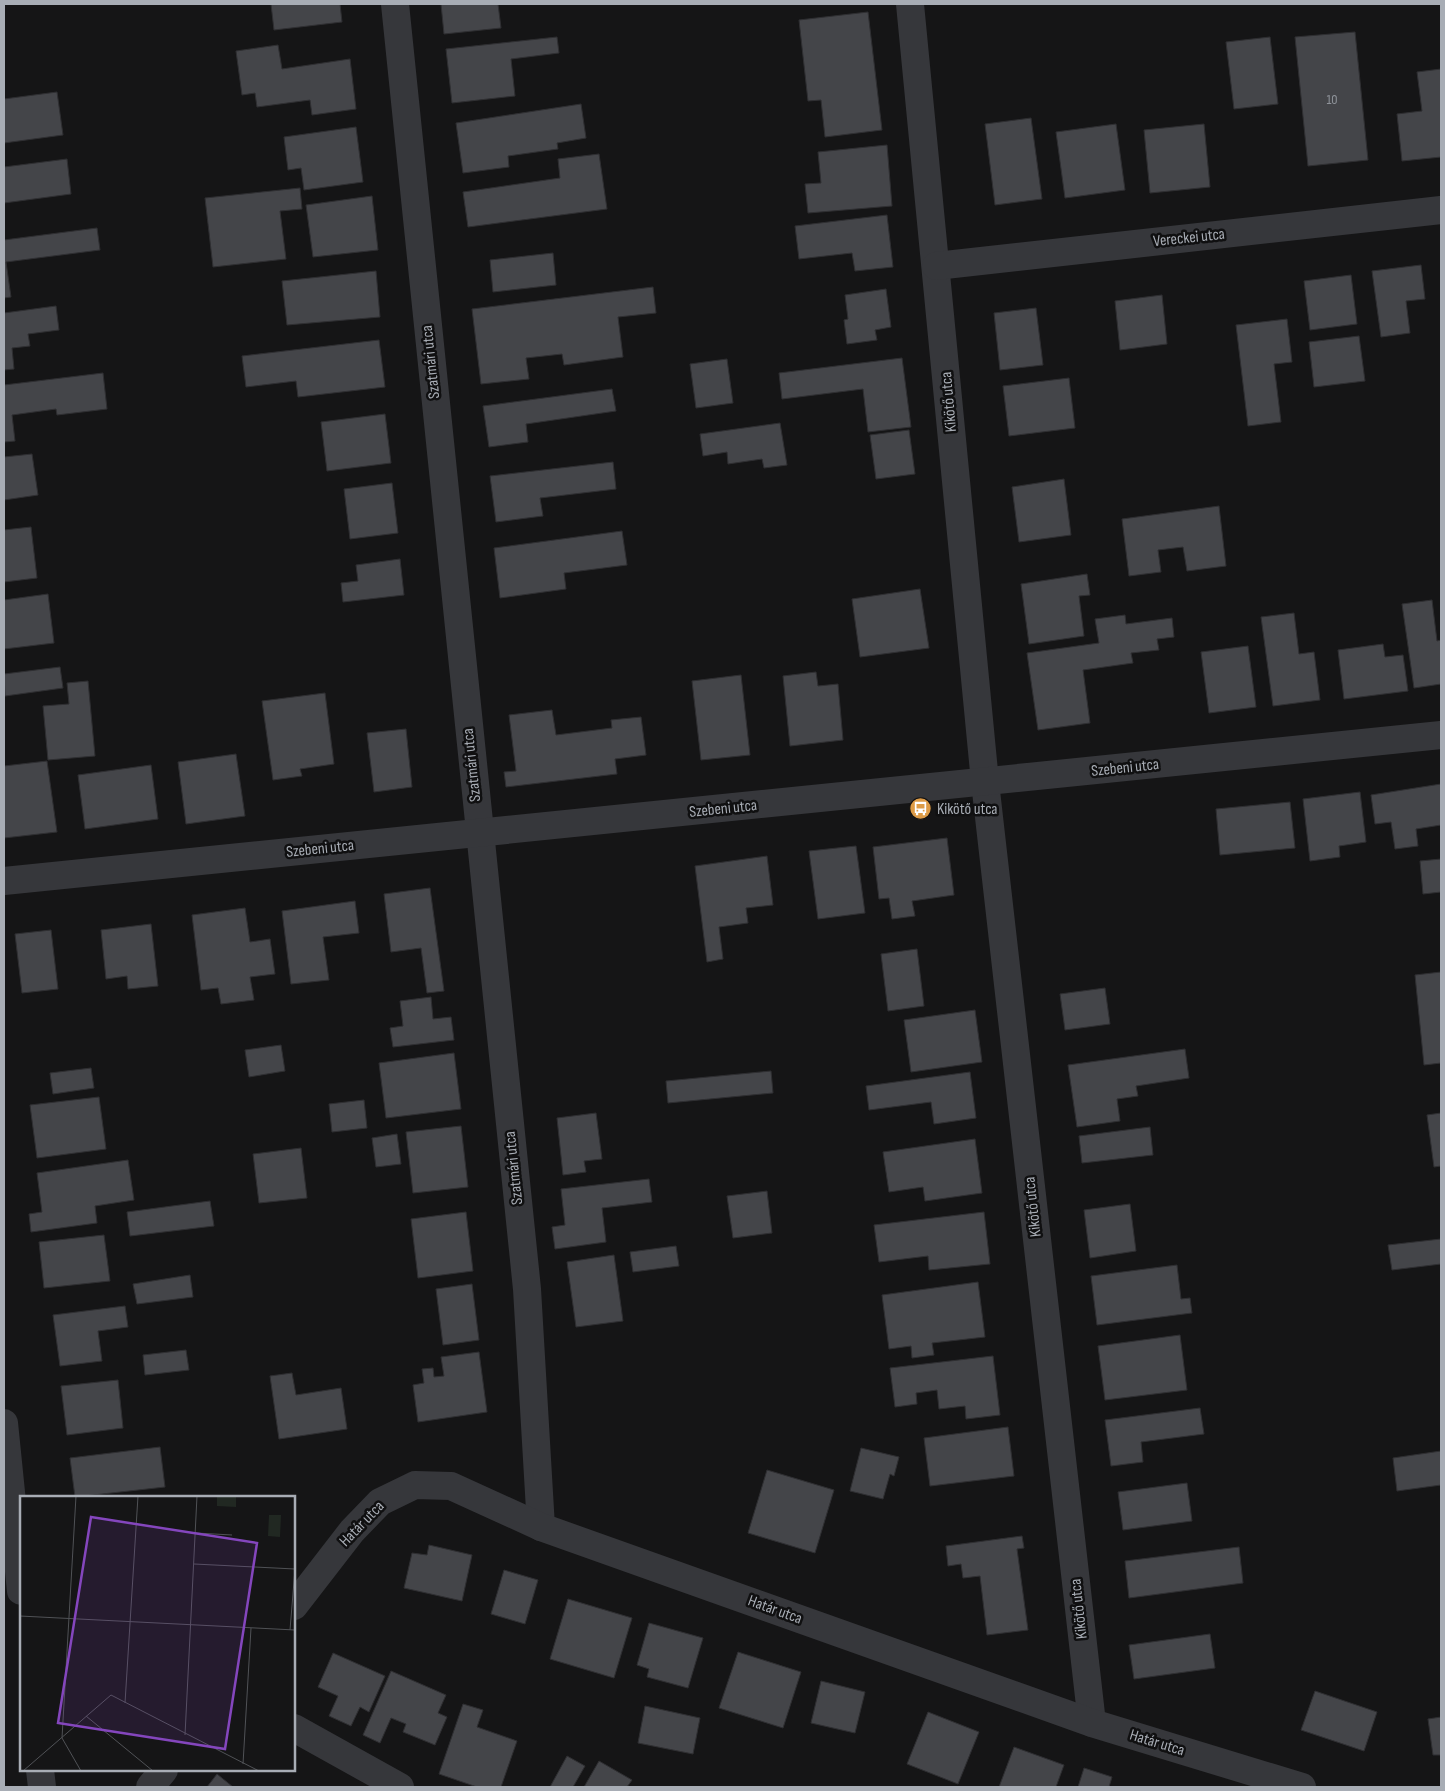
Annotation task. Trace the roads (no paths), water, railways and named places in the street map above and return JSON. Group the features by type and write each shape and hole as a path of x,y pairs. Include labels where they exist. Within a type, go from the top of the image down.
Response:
{"street":[{"name":"Szatmári utca","path":"395,4 527,1289 541,1527"},
{"name":"Kikötő utca","path":"910,4 985,782 1092,1723"},
{"name":"Vereckei utca","path":"936,266 1441,210"},
{"name":"Szebeni utca","path":"4,881 1441,735"},
{"path":"4,1423 20,1580"},
{"name":"Határ utca","path":"295,1605 352,1531 380,1502 414,1485 451,1486 541,1527 1092,1723 1302,1787"},
{"path":"295,1729 400,1787"},
{"path":"40,1771 42,1787"},
{"path":"150,1787 163,1771"}],"place":[{"name":"Kikötő utca","path":"921,809"}]}
